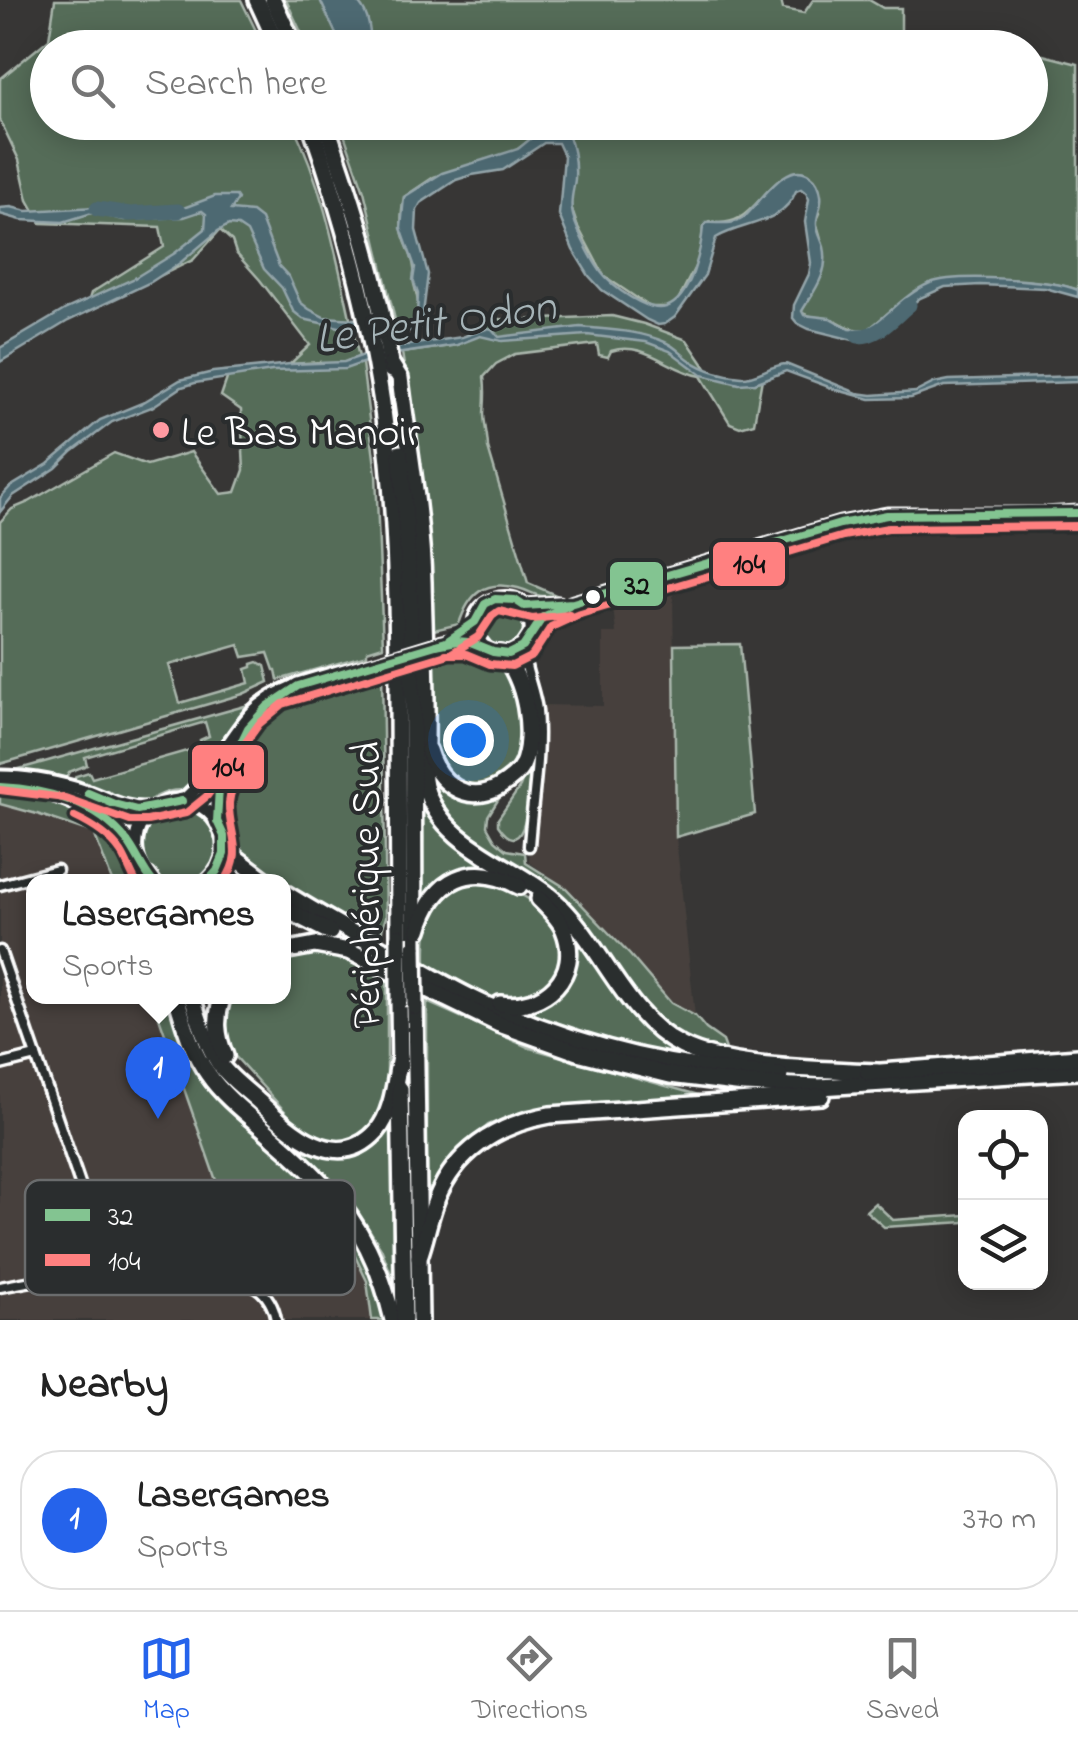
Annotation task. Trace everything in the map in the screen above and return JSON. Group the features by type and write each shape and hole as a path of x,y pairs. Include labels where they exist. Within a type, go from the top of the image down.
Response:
{"highway":[{"path":"257,0 271,30"},
{"path":"273,0 287,30"},
{"name":"Périphérique Sud","path":"316,140 391,364 407,521 420,1320"},
{"name":"Périphérique Sud","path":"330,140 346,184 369,292 390,481 397,594 400,1057"},
{"path":"391,364 400,378 420,532 425,785 432,804 446,824 473,848 537,886 564,909 636,1007 671,1039 696,1051 736,1060 877,1072"},
{"path":"426,741 442,778 458,791 471,794 494,790 522,767 527,744 524,694 516,671 493,651"},
{"path":"220,829 235,857 257,874"},
{"path":"414,948 424,913 435,895 454,880 475,874 496,876 519,886 546,905 565,931 566,967 553,989 539,1000 514,1006 500,1004 440,981"},
{"path":"291,897 488,1006 549,1030 644,1057 734,1072 796,1076 1078,1057"},
{"path":"291,912 464,1008"},
{"path":"291,949 315,945 350,951 498,1024 576,1052 670,1075 784,1087 1078,1071"},
{"path":"178,1004 197,1057 210,1078 318,1180"},
{"path":"195,1004 216,1060 295,1134 329,1148 348,1148 378,1129 386,1116 400,1057"},
{"path":"221,1004 216,1026 218,1041 249,1093"},
{"path":"400,1057 404,1320"},
{"path":"419,1257 448,1176 483,1140 514,1123 550,1115 858,1094 950,1080"},
{"path":"355,1222 376,1260 392,1320"}],"main road":[{"path":"182,801 198,788 250,715 278,693 298,686 444,643 468,642 493,651 516,651 544,617 573,603 840,524 887,515 1044,515 1078,511"},
{"path":"444,643 475,622 479,612 495,599 515,600 524,606 532,623 531,632"},
{"path":"524,606 573,603"},
{"path":"475,622 479,640 493,651"},
{"path":"212,874 224,854 219,788 248,728 268,706 298,686"},
{"path":"0,777 68,786 130,809 157,808"},
{"path":"0,787 40,792 87,808 117,830 136,854"},
{"path":"147,874 136,854 137,832 157,808 182,801 202,807 220,829"}],"street":[{"path":"522,647 537,722 529,846"},
{"path":"42,874 57,870"},
{"path":"0,885 26,878"},
{"path":"0,951 79,1180"},
{"path":"0,1065 36,1056"},
{"path":"0,1287 25,1282"},
{"path":"266,1295 276,1320"}],"shaded area":[{"path":"673,589 676,837 695,1016 671,1003 566,888 529,862 540,705 603,706 603,633 616,633 613,607"},
{"path":"0,804 95,834 109,874 26,874 26,1004 154,1004 215,1180 25,1180 25,1295 355,1295 355,1256 367,1281 372,1320 0,1320"}],"green space":[{"path":"55,0 241,0 256,30 50,30"},
{"path":"286,0 781,0 783,9 804,13 813,0 869,0 883,8 901,8 901,30 300,30"},
{"path":"30,55 30,140 300,140 332,237 359,357 350,360 362,363 376,474 383,646 367,651 367,655 278,680 268,653 243,657 239,645 169,665 180,703 249,683 246,669 258,662 265,666 269,682 243,694 0,764 0,522 12,509 114,453 147,465 191,452 221,494 236,492 244,470 241,410 221,396 229,373 321,362 290,364 310,345 220,230 193,260 85,312 91,293 164,247 160,227 41,223 28,200 19,160 0,120 0,79"},
{"path":"1048,56 1078,64 1078,290 1043,282 972,280 916,292 867,330 809,316 801,312 820,278 824,260 816,222 820,213 795,172 782,178 736,220 709,222 703,227 700,257 677,302 668,307 650,307 604,276 571,207 568,140 1048,140"},
{"path":"346,140 530,140 509,154 434,177 404,197 401,226 413,263 418,312 405,324 396,324 364,191"},
{"path":"612,316 687,340 712,377 755,383 762,379 754,423 740,427 730,423 701,376 635,350 611,351 608,357 599,355 597,344 515,354 496,364 484,377 488,448 528,583 556,595 539,595 506,586 487,588 473,597 459,624 434,630 424,491 402,353 457,345 470,332 496,319"},
{"path":"503,604 518,610 524,625 518,640 503,646 488,640 482,625 488,610"},
{"path":"740,644 755,814 676,837 674,645"},
{"path":"454,646 480,653 504,666 518,703 519,734 513,762 505,775 482,789 449,777 435,750 432,653"},
{"path":"382,671 386,917 381,933 291,888 291,874 271,874 239,852 221,803 236,763 276,707 332,682"},
{"path":"252,704 255,707 213,760 205,755 200,740 209,736 205,722 85,757 87,765 69,772 66,778 12,771"},
{"path":"197,748 208,767 186,791 167,792 139,804 108,797 74,780 89,772 92,778"},
{"path":"529,762 526,817 516,837 508,836 498,825 498,819 520,787"},
{"path":"437,782 503,792 488,816 487,826 495,840 507,850 525,853 526,863 566,888 671,1003 695,1016 723,1041 727,1052 690,1041 670,1030 641,1000 579,913 546,883 474,838 445,807 433,785"},
{"path":"0,793 50,801 83,814 122,846 135,874 109,874 94,833 0,804"},
{"path":"422,795 506,871 453,874 424,895 421,893"},
{"path":"164,810 194,810 214,830 214,860 203,874 155,874 144,860 144,830"},
{"path":"474,882 520,894 545,913 554,926 559,941 557,972 551,982 528,1000 496,999 426,965 432,912 447,894"},
{"path":"563,918 678,1046 699,1063 611,1043 515,1011 567,976"},
{"path":"307,953 328,955 368,967 387,978 387,1085 377,1121 355,1139 325,1142 302,1130 233,1054 226,1037 226,1012 230,1004 291,1004 291,957"},
{"path":"427,1002 530,1048 702,1096 526,1110 488,1125 461,1150 434,1188 427,1187"},
{"path":"154,1004 169,1004 188,1055 207,1087 307,1180 216,1180"},
{"path":"184,1004 191,1004 221,1071 309,1151 345,1157 363,1150 389,1125 392,1127 393,1279 381,1248 355,1208 355,1180 331,1180 234,1096 208,1066"},
{"path":"875,1203 893,1220 958,1215 958,1222 884,1227 866,1211"},
{"path":"355,1239 374,1280 385,1320 372,1320 367,1281 355,1256"}],"water":[{"path":"320,0 355,0 369,30 334,30"},
{"path":"529,140 570,140 575,167 571,202 579,233 613,285 650,306 666,307 682,294 693,272 706,223 739,220 773,185 792,172 801,171 812,177 820,189 817,228 825,256 823,273 802,311 804,315 830,318 850,329 867,330 921,287 960,278 1048,283 1078,290 1078,297 1045,288 945,287 920,298 871,337 853,340 809,329 793,318 794,305 811,263 805,222 809,199 801,189 772,217 716,238 705,275 675,317 658,325 602,290 589,276 559,215 564,156 558,143 544,143 503,170 456,180 421,203 416,230 428,274 422,322 411,331 348,329 303,319 264,269 247,232 229,225 151,282 68,321 0,362 0,348 175,253 205,229 206,214 202,211 184,217 124,220 92,213 63,222 21,220 0,214 0,208 27,211 96,207 129,215 178,210 215,196 236,196 231,210 252,212 261,219 279,266 289,277 300,302 309,309 324,317 405,324 417,316 418,294 413,280 415,267 401,228 404,197 442,173 518,149"},
{"path":"580,327 655,338 696,364 722,374 748,376 786,364 857,393 872,395 916,392 949,380 1078,376 1078,382 944,386 911,398 870,399 786,371 755,383 739,384 702,375 670,351 646,342 587,335 502,341 480,336 457,345 382,356 345,369 272,371 182,387 152,407 112,422 56,468 13,496 0,512 0,498 10,487 48,464 100,420 142,403 180,380 213,372 344,362 381,349 462,337 489,328 499,337"}],"waterway":[{"path":"97,209 130,214 178,211"},
{"path":"858,336 879,330 909,305"}],"transit line":[{"name":"32","path":"214,874 224,854 224,836 217,821 219,788 248,728 268,706 298,686 446,642 475,622 485,604 495,599 515,600 524,606 573,603 840,524 887,515 1078,513"},
{"name":"104","path":"446,654 466,654 490,664 512,666 532,656 551,627 577,615 843,536 888,528 1078,526"},
{"name":"32","path":"436,645 468,642 509,654 523,647 543,617 569,605"},
{"name":"104","path":"452,653 478,637 499,611 532,619 569,615"},
{"name":"104","path":"0,790 65,798 130,821 186,813 207,796 259,724 283,704 446,655"},
{"name":"104","path":"228,874 235,852 230,798 244,765"},
{"name":"32","path":"0,787 53,795 86,808 115,828 147,874"},
{"name":"32","path":"88,793 137,810 182,801"},
{"name":"104","path":"75,817 117,846 132,874"}],"place":[{"name":"Le Bas Manoir","path":"161,430"},
{"name":"LaserGames","path":"158,1119"}],"water label":[{"name":"Le Petit Odon","path":"435,320"}]}
